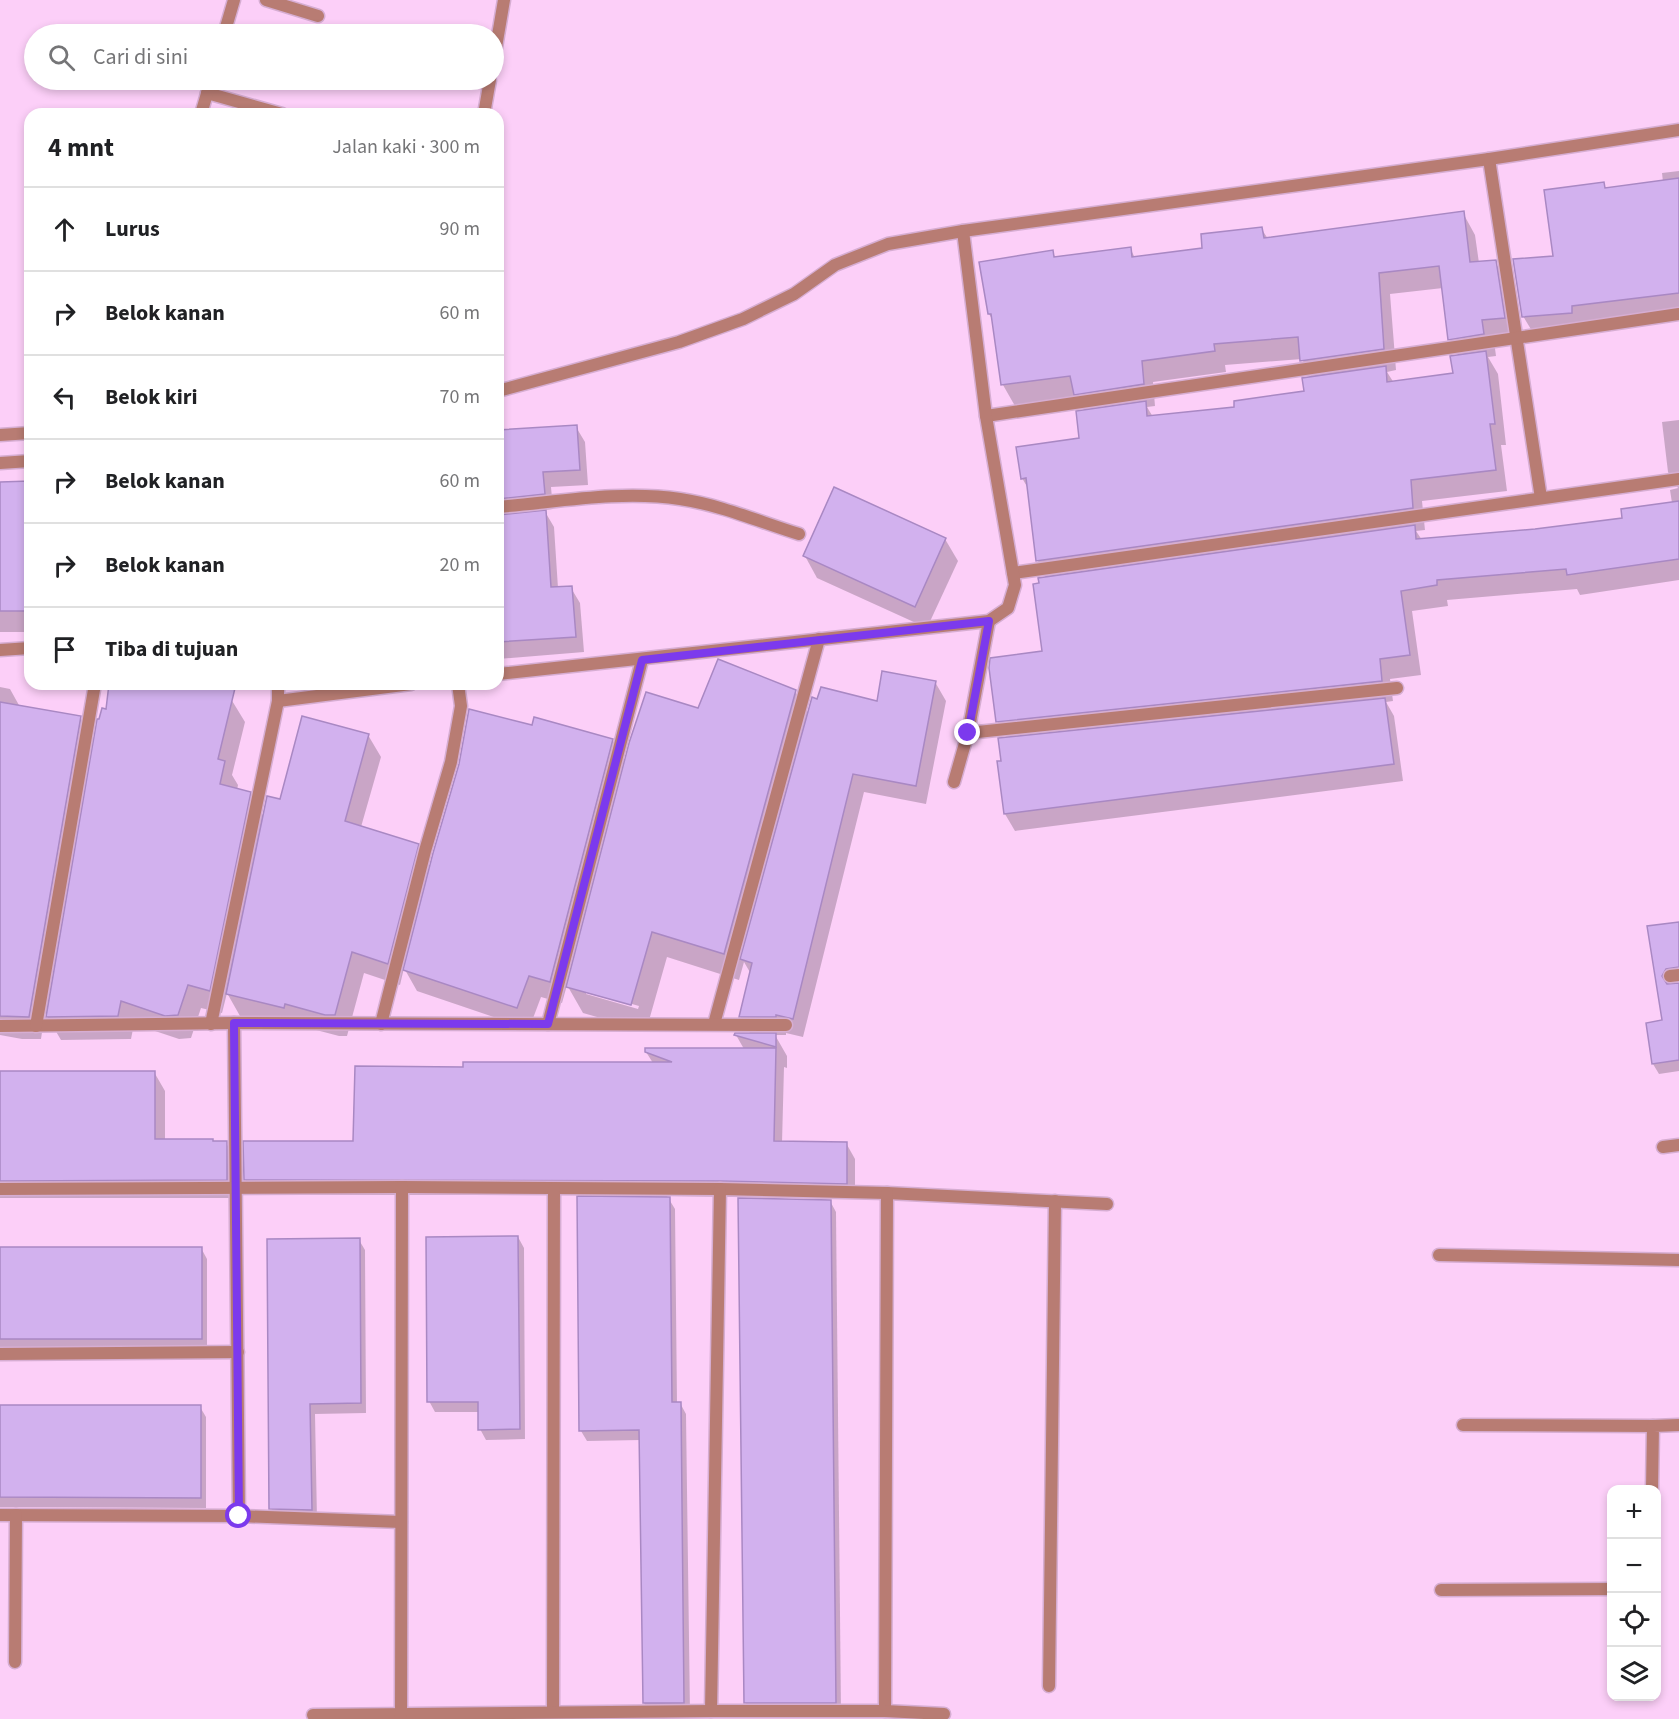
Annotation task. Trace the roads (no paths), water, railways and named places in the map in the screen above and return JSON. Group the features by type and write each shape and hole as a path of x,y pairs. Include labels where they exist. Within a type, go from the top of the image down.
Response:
{"street":[{"path":"227,24 234,0"},
{"path":"266,0 318,16"},
{"path":"500,24 504,0"},
{"path":"203,108 208,90"},
{"path":"485,108 488,90"},
{"path":"207,93 261,108"},
{"path":"504,389 679,342 743,319 794,294 834,265 888,244 963,231 1489,159 1679,130"},
{"path":"1489,159 1541,498"},
{"path":"504,673 989,621 1008,608 1015,585 986,416 963,231"},
{"path":"986,416 1679,314"},
{"path":"0,435 24,433"},
{"path":"0,463 24,461"},
{"path":"1013,573 1679,479"},
{"path":"504,506 611,496 656,496 709,505 799,534"},
{"path":"954,782 968,733 989,621"},
{"path":"714,1024 819,639"},
{"path":"0,650 24,648"},
{"path":"548,1024 642,660"},
{"path":"968,733 1397,688"},
{"path":"36,1026 94,690"},
{"path":"211,1024 278,701 278,690"},
{"path":"278,701 364,690"},
{"path":"381,1024 425,851 454,751 461,706 459,690"},
{"path":"0,1026 234,1023 786,1025"},
{"path":"234,1023 239,1516"},
{"path":"1663,1147 1679,1145"},
{"path":"0,1189 235,1187 720,1189 887,1193 1107,1204"},
{"path":"401,1716 402,1187"},
{"path":"553,1712 554,1189"},
{"path":"711,1711 720,1189"},
{"path":"885,1711 887,1193"},
{"path":"1049,1686 1055,1201"},
{"path":"1439,1255 1679,1260"},
{"path":"0,1354 238,1352"},
{"path":"1463,1425 1679,1425"},
{"path":"1652,1485 1653,1426"},
{"path":"0,1515 239,1516 401,1522"},
{"path":"15,1662 16,1515"},
{"path":"1440,1590 1607,1589"},
{"path":"313,1715 401,1716 711,1711 885,1711 944,1714"}]}
